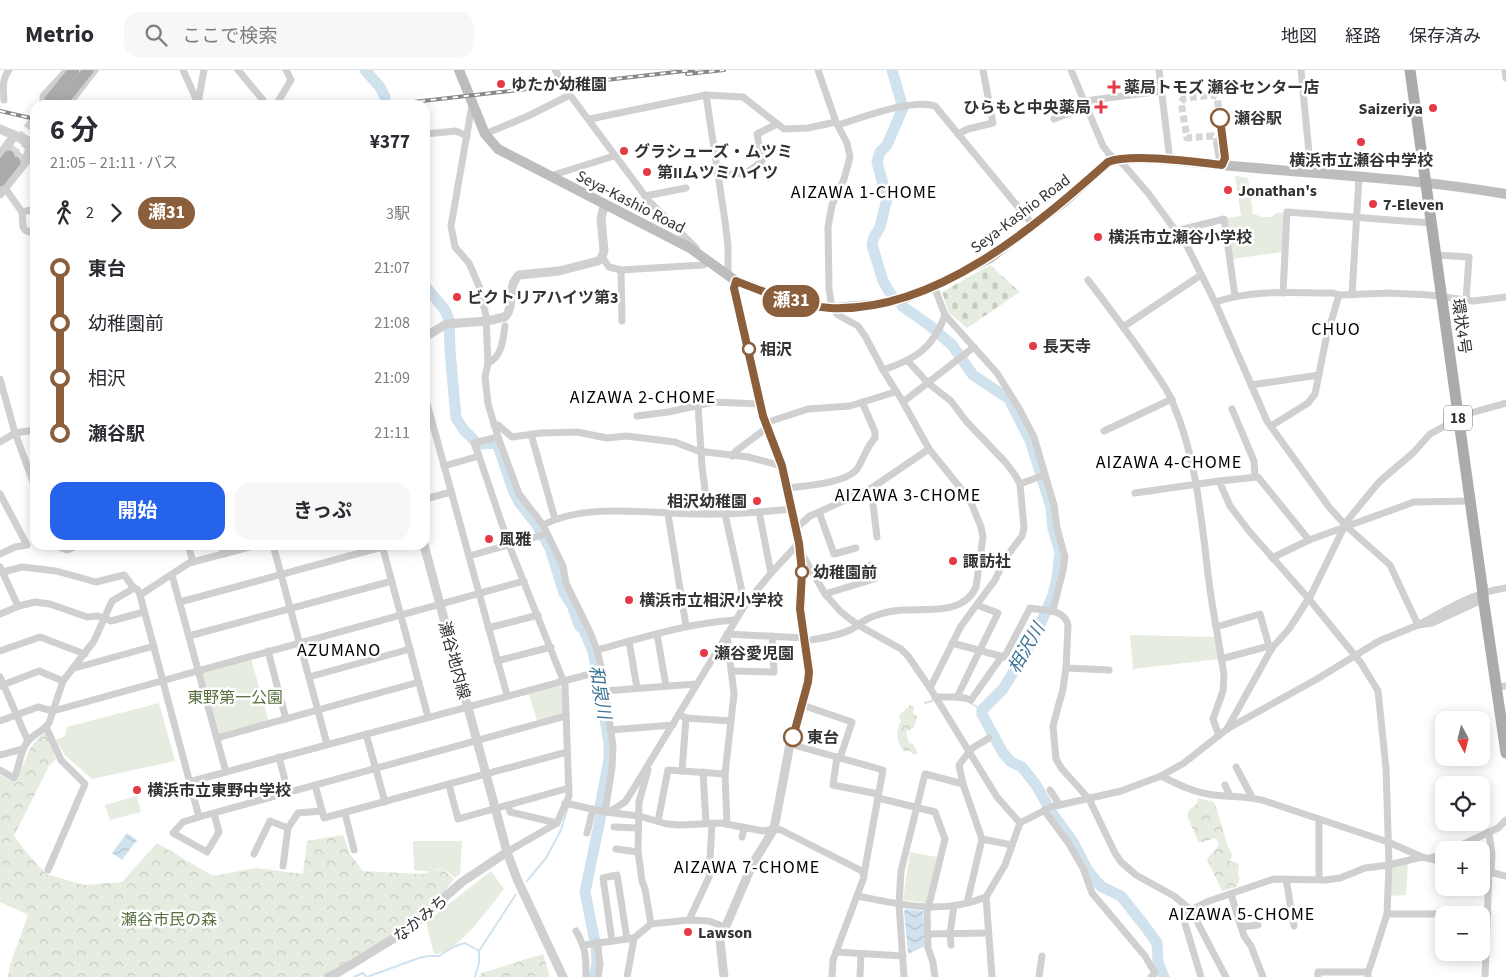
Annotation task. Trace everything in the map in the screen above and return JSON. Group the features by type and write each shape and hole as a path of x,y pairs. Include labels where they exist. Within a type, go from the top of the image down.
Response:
{"main road":[{"path":"53,100 74,70"},
{"path":"54,100 88,70"},
{"name":"Seya-Kashio Road","path":"459,70 484,134 498,149 690,248 732,278 796,303 832,308 891,302 906,298 990,258 1065,201 1108,162 1116,159"},
{"name":"18","path":"1404,70 1418,130"},
{"name":"環状4号","path":"1410,70 1483,594 1501,686 1506,754"},
{"name":"18","path":"1415,70 1418,130"},
{"path":"0,167 8,158"},
{"path":"2,188 8,158"},
{"path":"1116,159 1131,158 1222,165 1425,183 1506,194"}],"street":[{"path":"4,100 3,82 9,70"},
{"path":"48,100 43,96 66,70"},
{"path":"72,100 95,70"},
{"path":"183,70 196,100"},
{"path":"199,100 204,70"},
{"path":"238,70 263,100"},
{"path":"279,100 291,80 286,70"},
{"path":"555,70 570,95 590,119 614,156 645,196 708,260 703,265 621,270 608,267 602,256 604,247 600,218 605,204"},
{"path":"728,634 804,639 838,635 849,631 873,616 889,611 946,609 964,600 974,592 976,587 982,537 981,527 970,500 928,449 903,402 895,392 858,326 838,315 832,308 829,289 828,227 832,205 844,179 850,157 847,143 837,124 818,70"},
{"path":"958,134 993,122 983,70"},
{"path":"1072,70 1108,154 1116,159 1148,193 1187,246 1216,302 1267,421 1329,507 1346,526 1390,565 1418,625"},
{"path":"1159,70 1170,161"},
{"path":"1301,70 1311,173"},
{"path":"1505,70 1506,78"},
{"path":"560,77 565,71"},
{"path":"1054,119 1085,104 1162,92"},
{"path":"484,134 528,116 570,95"},
{"path":"590,119 706,95 743,96 784,129 798,129 837,124 902,106 930,104 935,106 1033,225"},
{"path":"706,95 734,288 760,404 766,426 782,466 801,554 800,609 809,672 802,705 790,744 774,829 753,863 720,940 724,977"},
{"path":"472,105 460,162 450,226 455,247 469,263 479,286 487,321 488,363 485,378 488,404 498,437 519,494 543,525 544,535 563,566 566,583 597,650 599,672 613,746 612,762 601,811 587,833"},
{"path":"718,174 746,173 751,167 762,162 757,134 777,124"},
{"path":"0,130 30,140"},
{"path":"430,134 456,131 467,136"},
{"path":"8,158 16,135"},
{"path":"1220,144 1218,157 1222,165"},
{"path":"30,148 28,156 2,188 22,212 23,227 30,232"},
{"path":"550,176 614,156"},
{"path":"1352,294 1359,178"},
{"path":"645,196 686,188"},
{"path":"22,212 30,211"},
{"path":"1283,293 1287,212 1430,223"},
{"path":"1176,231 1224,219 1235,296"},
{"path":"1436,255 1469,257 1466,300"},
{"path":"430,334 448,324 487,321 505,317 509,313 512,284 519,275 572,268 592,263 602,256"},
{"path":"621,270 622,321"},
{"path":"1123,327 1201,275"},
{"path":"1088,280 1172,399 1192,459 1224,675 1223,691 1212,720 1219,736"},
{"path":"934,286 945,315 997,373 1034,437 1042,475 1054,505 1057,528 1065,556 1063,571 1049,610"},
{"path":"1216,302 1253,293 1390,294 1441,296 1472,301 1506,297"},
{"path":"1271,426 1308,403 1315,394 1326,339 1339,295"},
{"path":"883,370 908,361 932,341 945,315"},
{"path":"488,363 495,360 498,355 505,326"},
{"path":"903,402 974,347"},
{"path":"908,361 928,383 952,401 966,421 1006,463 1020,484 1024,528 1022,536 1006,557 995,580 961,626 930,688"},
{"path":"1251,385 1318,375"},
{"path":"0,379 15,433 30,474"},
{"path":"732,456 766,426 808,409 850,406 895,392"},
{"path":"1104,431 1172,399"},
{"path":"636,416 668,412 714,402 760,404"},
{"path":"787,488 840,479 856,470 875,438 875,432 862,402"},
{"path":"1227,729 1271,647 1289,628 1309,599 1347,521 1379,482 1413,453 1430,434 1458,418 1506,403"},
{"path":"698,405 708,514"},
{"path":"1232,409 1254,461 1255,476"},
{"path":"494,425 498,425 512,437 531,434 577,432 607,438 626,436 675,442 702,452 748,457 782,466"},
{"path":"430,428 444,466 507,695"},
{"path":"0,442 15,433 30,431"},
{"path":"531,434 556,519"},
{"path":"498,437 474,443 509,545 563,680 569,788 569,796 557,823 508,852"},
{"path":"796,528 810,516 870,489 928,449"},
{"path":"444,466 479,456"},
{"path":"1020,484 1042,475"},
{"path":"1134,492 1255,476 1258,477 1309,540"},
{"path":"1219,481 1230,506 1249,531 1355,655 1378,691 1386,768 1389,865 1387,914 1368,974 1318,972 1318,977"},
{"path":"870,489 877,537"},
{"path":"430,498 451,492"},
{"path":"0,494 27,545 15,547 0,554"},
{"path":"1272,558 1309,540 1414,502 1470,501"},
{"path":"543,525 556,519 583,512 725,514 792,509"},
{"path":"759,512 771,573"},
{"path":"819,512 834,554 856,548"},
{"path":"668,514 686,626"},
{"path":"725,514 745,605"},
{"path":"469,556 544,535"},
{"path":"682,771 683,717 696,684 745,605 799,543"},
{"path":"189,550 193,562"},
{"path":"223,550 224,554"},
{"path":"140,595 193,562 238,550"},
{"path":"274,550 327,744"},
{"path":"180,602 368,550"},
{"path":"383,550 428,717"},
{"name":"瀬谷地内線","path":"425,550 508,852 518,879 563,977"},
{"path":"801,554 825,594 841,612 858,625 901,649 930,688 968,752 998,797 1020,823"},
{"path":"825,594 874,579 870,565"},
{"path":"18,606 1,569 22,567 56,571 96,582 124,575 134,588 138,590 199,817"},
{"path":"172,575 226,772"},
{"path":"189,636 392,581"},
{"path":"0,721 38,707 53,711 524,581"},
{"path":"0,770 14,778 19,769 23,749 28,741 46,727 63,681 94,641 112,601 134,588"},
{"path":"992,977 986,897 1005,865 1020,823 1059,804 1121,791 1161,776 1184,763 1227,729 1317,679 1378,641 1418,625 1473,596 1506,588"},
{"path":"1418,625 1432,623 1483,594"},
{"path":"0,614 18,606 36,602 50,604 87,617 98,616 111,621 144,612"},
{"path":"957,697 998,613 977,605"},
{"path":"936,699 957,697 971,700 1006,654 1030,608 1049,610 1068,622 1066,668 1054,726 1056,759 1062,769 1086,798 1089,799 1121,862 1136,875 1174,896 1191,910 1226,977"},
{"path":"488,628 538,614"},
{"path":"1216,627 1260,614 1271,647"},
{"path":"597,650 686,626 735,620"},
{"path":"656,634 666,686"},
{"path":"728,634 734,694 725,774 728,824"},
{"path":"731,671 774,672 772,636"},
{"path":"0,651 40,637 85,654"},
{"path":"629,641 637,688"},
{"path":"952,643 1004,656"},
{"path":"74,668 154,646"},
{"path":"497,661 551,647"},
{"path":"1222,659 1271,647"},
{"path":"309,677 410,649"},
{"path":"268,651 286,719"},
{"path":"1066,668 1109,670"},
{"path":"2,685 39,671 63,681"},
{"path":"189,782 507,695 599,672"},
{"path":"0,676 2,685 28,741"},
{"path":"217,738 419,682"},
{"path":"604,691 696,684"},
{"path":"802,705 852,722 838,758 833,784 935,812 945,839 926,913 928,948 933,962 935,977"},
{"path":"214,813 219,832 207,852 173,833 183,822 199,817 566,716"},
{"path":"601,811 625,802 673,725 683,717 731,721"},
{"path":"610,730 673,725"},
{"path":"46,727 61,760 85,784 48,870"},
{"path":"366,734 385,802"},
{"path":"967,903 982,839 963,784 959,764 968,752 989,738"},
{"path":"790,744 883,770 864,874 858,896 833,960 832,977"},
{"path":"0,755 23,749"},
{"path":"315,785 324,818 567,752"},
{"path":"279,757 288,792"},
{"path":"651,760 640,802 638,828 638,852 651,924"},
{"path":"1236,767 1252,798"},
{"path":"658,821 668,770 725,774"},
{"path":"689,920 708,877 709,823 703,772"},
{"path":"904,977 898,904 901,871 925,774 963,784"},
{"path":"1161,776 1212,795 1252,798 1388,842 1422,857 1435,859"},
{"path":"449,785 458,818 569,788"},
{"path":"1225,785 1230,796"},
{"path":"1050,790 1059,804"},
{"path":"565,803 680,825 709,823 728,824 763,831 781,830 862,871 864,874"},
{"path":"508,805 510,812 557,823"},
{"path":"1047,809 1082,868 1092,893 1142,952 1154,976"},
{"path":"283,866 288,828 298,813 322,811"},
{"path":"345,813 354,850"},
{"path":"1318,819 1319,879"},
{"path":"1468,841 1498,828 1506,820"},
{"path":"254,854 270,822 288,828"},
{"path":"614,827 638,828"},
{"path":"742,837 744,828"},
{"path":"1489,832 1492,855 1490,861"},
{"path":"982,839 1012,845"},
{"path":"616,850 638,852"},
{"name":"なかみち","path":"328,977 406,931 462,882 508,852"},
{"path":"1431,858 1435,856"},
{"path":"1201,977 1183,917 1191,910 1209,901 1274,879 1340,878 1365,868 1389,865 1422,857"},
{"path":"1490,872 1506,876"},
{"path":"612,941 603,878 617,875 630,938 627,977"},
{"path":"1286,879 1294,926"},
{"path":"1231,894 1244,936 1251,946 1263,977"},
{"path":"858,896 928,908 954,906 986,897"},
{"path":"951,945 950,933 954,906"},
{"path":"1387,914 1435,914"},
{"path":"584,945 630,938 651,924 689,920 709,921 725,927"},
{"path":"1242,927 1258,925"},
{"path":"576,931 584,945 586,977"},
{"path":"927,934 988,933"},
{"path":"596,943 600,964 598,977"},
{"path":"836,952 903,956"},
{"path":"860,977 861,954"},
{"path":"1039,977 1042,956"},
{"path":"1485,977 1486,961"}],"green space":[{"path":"1235,176 1248,178 1253,214 1271,217 1277,213 1285,212 1282,252 1232,259 1226,218 1241,216"},
{"path":"990,265 1020,292 967,328 949,313 942,292"},
{"path":"1130,635 1215,637 1219,659 1133,669"},
{"name":"東野第一公園","path":"251,659 269,722 220,736 202,673"},
{"path":"560,686 562,688 563,716 537,721 529,694"},
{"path":"159,703 175,761 92,779 65,755 56,740 65,736 67,727"},
{"path":"910,705 914,706 913,713 917,716 914,727 906,732 909,743 913,744 918,753 914,755 910,751 904,751 898,737 898,728 901,721 899,716"},
{"name":"瀬谷市民の森","path":"43,733 46,734 56,759 49,766 14,836 46,874 84,885 122,882 157,843 213,876 256,868 303,874 307,841 343,835 350,854 363,871 421,874 443,869 454,879 441,896 406,928 331,973 320,977 8,977 10,965 28,915 0,902 0,775 16,783 30,748"},
{"path":"137,796 141,812 110,820 105,805"},
{"path":"1198,798 1214,802 1232,855 1230,861 1239,864 1238,875 1240,879 1236,887 1222,891 1207,859 1219,845 1216,838 1199,843 1187,816 1189,810 1197,804"},
{"path":"413,841 462,841 460,874 455,878 442,869 433,872 414,870"},
{"path":"910,852 937,857 927,903 903,900"},
{"path":"1408,863 1406,895 1391,896 1392,866"},
{"path":"491,871 504,889 462,939 443,952 434,954 426,922"},
{"path":"543,954 550,977 479,977 482,973"}],"water":[{"path":"127,833 137,840 122,860 112,853"},
{"path":"906,909 923,911 925,946 908,954 904,911"}],"waterway":[{"name":"和泉川","path":"365,70 380,87 385,97"},
{"name":"相沢川","path":"892,70 903,108 887,145 880,152 877,162 887,199 880,227 872,245 883,281 892,296"},
{"name":"和泉川","path":"430,292 445,310 449,320 456,418 474,440"},
{"name":"相沢川","path":"902,306 929,325 952,345 973,375 1009,399 1030,440 1051,507 1053,529 1060,552 1053,595 1033,641 1018,659 1017,666 1003,689 982,710 982,714 1003,753 1011,762 1022,767 1036,785 1096,881 1102,887 1121,896 1157,943 1158,962 1164,977"},
{"name":"和泉川","path":"480,444 497,443 519,502 537,525 550,548 564,593 572,605 579,625 584,630 593,652 598,675 609,744 609,759 600,807 601,815 585,892 596,947 597,963 594,977"},
{"path":"925,703 935,700"},
{"path":"969,702 982,710"},
{"path":"527,881 546,858 561,830 568,807"},
{"path":"475,977 479,963 479,951 516,894"},
{"path":"354,977 363,973 367,977 419,958 439,956 455,946 465,943 479,951"}],"tunnel":[{"path":"1217,145 1216,138 1213,136 1187,138 1181,102 1184,98 1214,95 1217,97 1224,144"},
{"path":"9,156 30,127"},
{"path":"15,162 30,143"}],"railway":[{"path":"430,100 693,70"},
{"path":"687,74 724,70"},
{"path":"0,111 30,118"}],"bus line":[{"name":"瀬31","path":"793,737 809,672 800,609 801,554 782,466 765,423 760,404 734,288 736,281 796,303 820,307 843,308 872,305 906,298 990,258 1065,201 1108,162 1116,159 1131,158 1222,165 1225,158 1220,118"}],"place":[{"name":"ゆたか幼稚園","path":"501,84"},
{"name":"薬局トモズ 瀬谷センター店","path":"1114,87"},
{"name":"ひらもと中央薬局","path":"1101,107"},
{"name":"Saizeriya","path":"1433,108"},
{"name":"瀬谷駅","path":"1220,118"},
{"name":"横浜市立瀬谷中学校","path":"1361,142"},
{"name":"グラシューズ・ムツミ","path":"624,151"},
{"name":"第IIムツミハイツ","path":"647,172"},
{"name":"Jonathan's","path":"1228,190"},
{"name":"7-Eleven","path":"1373,204"},
{"name":"横浜市立瀬谷小学校","path":"1098,237"},
{"name":"ビクトリアハイツ第3","path":"457,297"},
{"name":"長天寺","path":"1033,346"},
{"name":"相沢","path":"749,349"},
{"name":"相沢幼稚園","path":"757,501"},
{"name":"風雅","path":"489,539"},
{"name":"諏訪社","path":"953,561"},
{"name":"幼稚園前","path":"802,572"},
{"name":"横浜市立相沢小学校","path":"629,600"},
{"name":"瀬谷愛児園","path":"704,653"},
{"name":"東台","path":"793,737"},
{"name":"横浜市立東野中学校","path":"137,790"},
{"name":"Lawson","path":"688,932"}],"district":[{"name":"AIZAWA 1-CHOME","path":"864,192"},
{"name":"CHUO","path":"1336,329"},
{"name":"AIZAWA 2-CHOME","path":"643,397"},
{"name":"AIZAWA 4-CHOME","path":"1169,462"},
{"name":"AIZAWA 3-CHOME","path":"908,495"},
{"name":"AZUMANO","path":"339,650"},
{"name":"AIZAWA 7-CHOME","path":"747,867"},
{"name":"AIZAWA 5-CHOME","path":"1242,914"}]}
